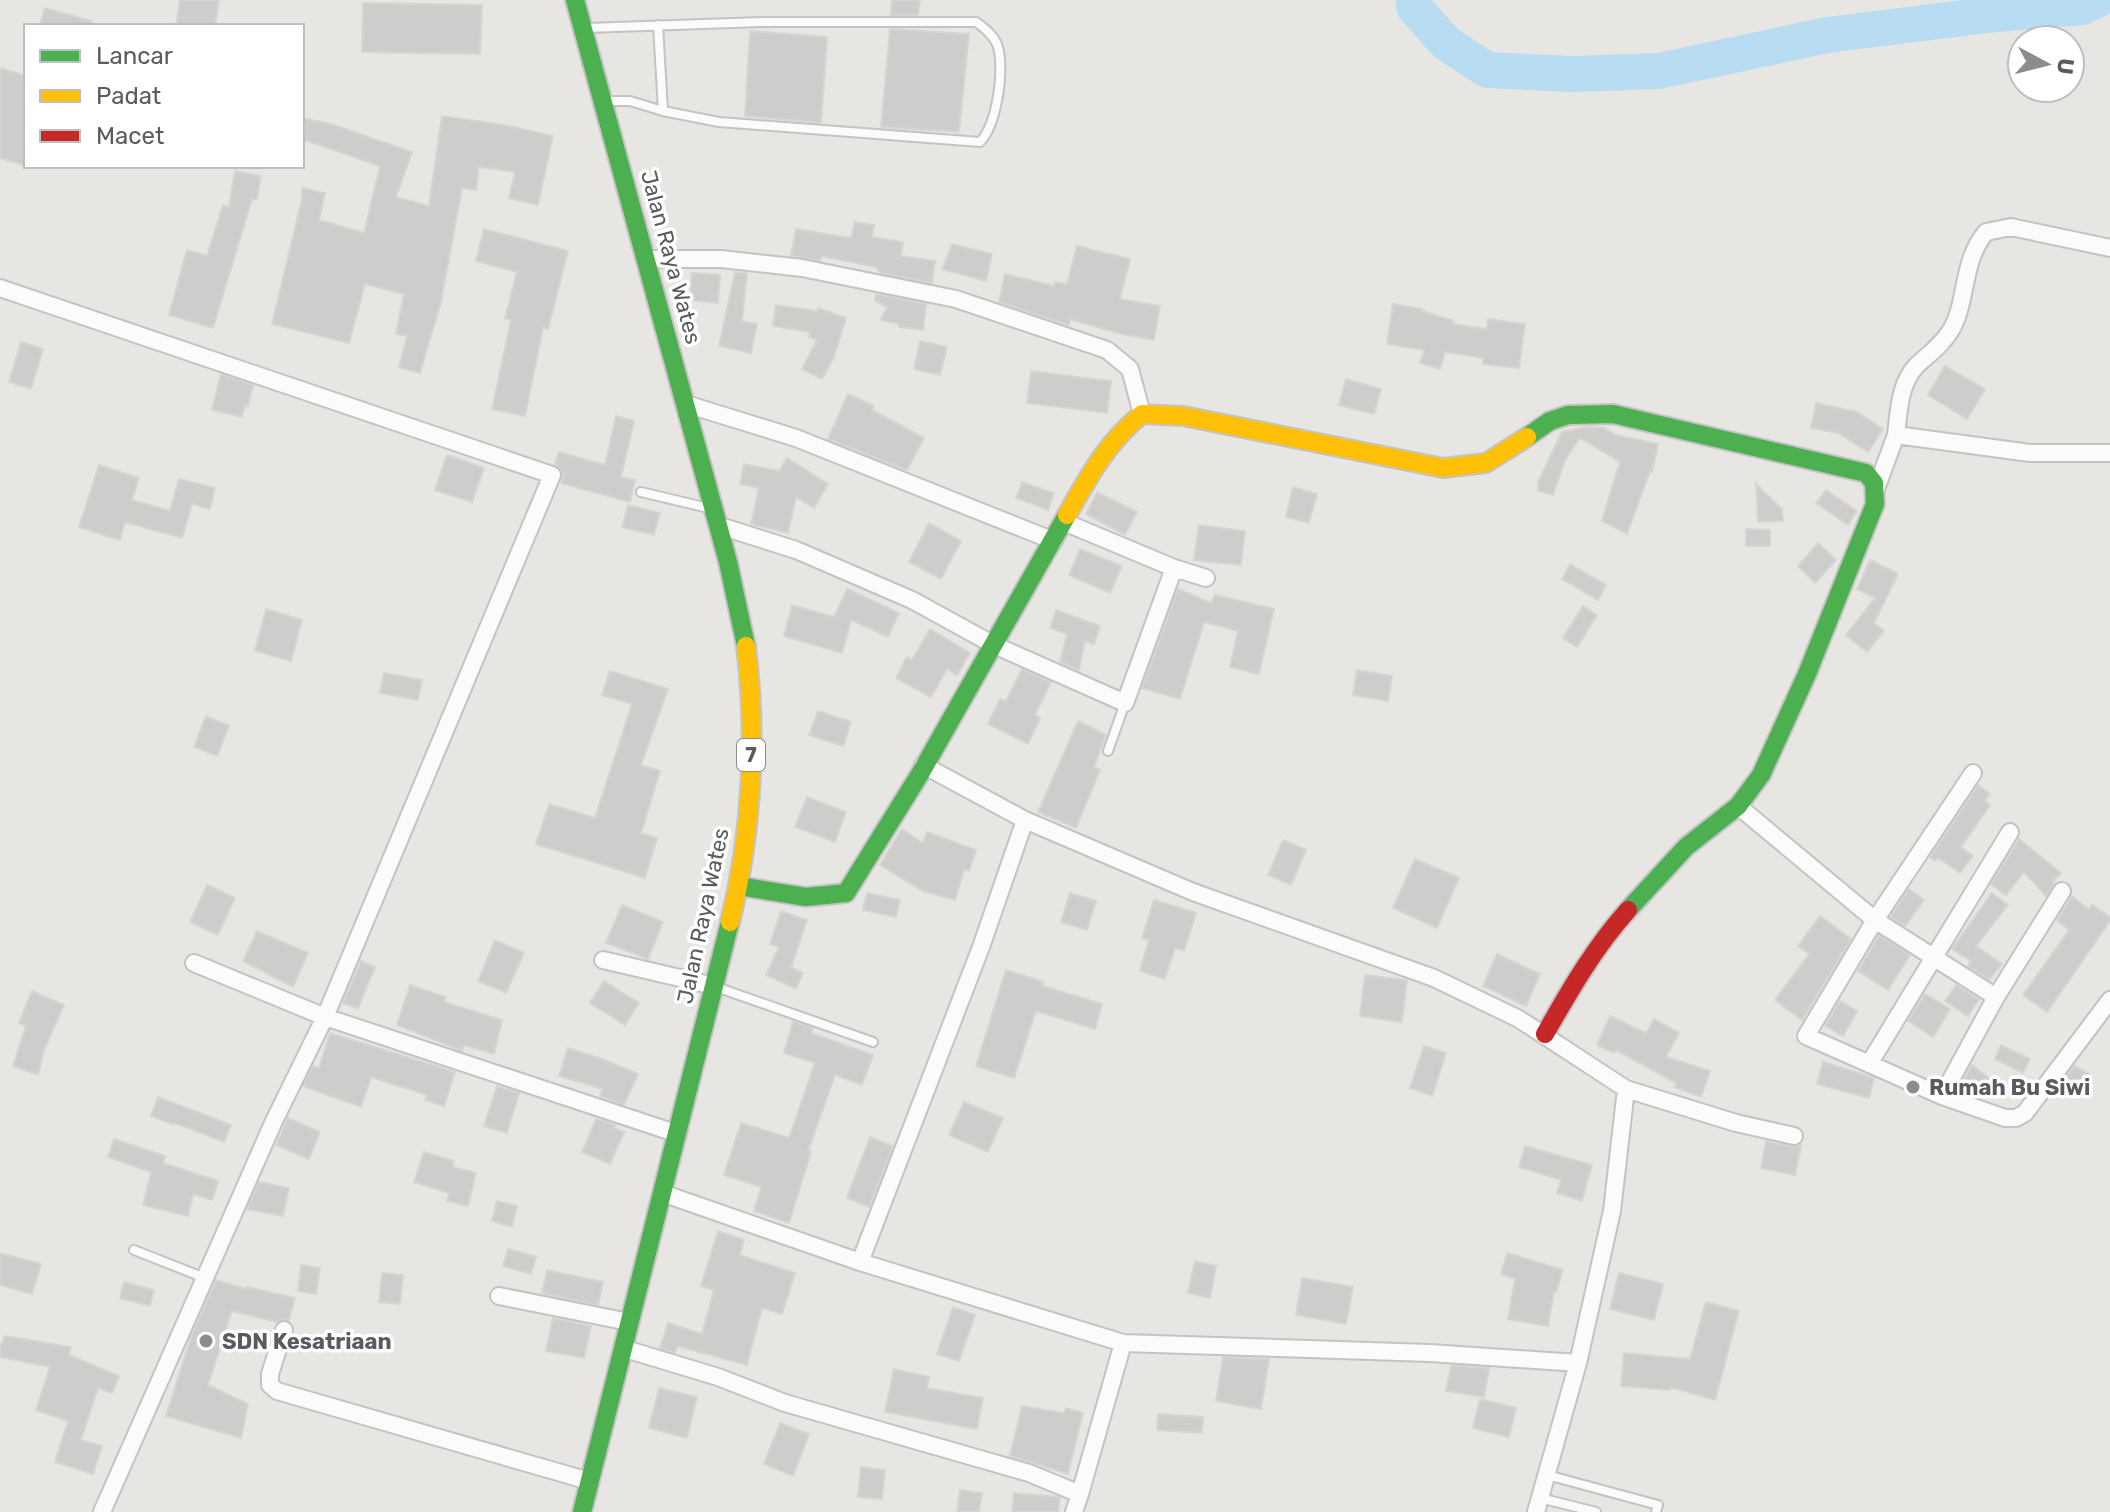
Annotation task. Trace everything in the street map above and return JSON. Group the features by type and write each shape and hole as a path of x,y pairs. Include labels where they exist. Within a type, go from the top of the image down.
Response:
{"main road":[{"name":"Jalan Raya Wates","path":"575,0 733,585 747,659 751,732 750,800 739,886 582,1512"},
{"path":"739,886 809,898 827,899 846,893 994,645 1089,475 1119,432 1142,414 1183,416 1443,468 1486,463 1550,421 1568,415 1613,414 1866,473 1873,478 1875,504 1807,674 1761,775 1738,806 1686,847 1607,933 1582,969 1545,1034"}],"street":[{"path":"1876,489 1896,435 1901,393 1914,368 1937,348 1953,328 1975,246 1986,232 2011,227 2110,248"},
{"path":"647,259 721,259 802,268 956,299 1107,350 1130,369 1142,414"},
{"path":"0,288 552,475 325,1017 274,1121 102,1512"},
{"path":"686,404 796,438 1054,541"},
{"path":"1896,435 2030,453 2110,453"},
{"path":"715,517 912,600 994,645 1125,703 1174,568"},
{"path":"1064,522 1174,568 1206,578"},
{"path":"923,765 1025,820 1193,892 1434,978 1545,1034 1626,1089 1736,1123 1794,1136"},
{"path":"1973,773 1875,920 1806,1036 1942,1096 2005,1118 2016,1118 2025,1113 2110,1000"},
{"path":"1738,806 1875,920 1996,997"},
{"path":"860,1262 981,947 1025,820"},
{"path":"1869,1064 2010,832"},
{"path":"1942,1096 1996,997 2062,891"},
{"path":"603,960 714,986"},
{"path":"194,963 325,1017 678,1134"},
{"path":"1538,1505 1578,1363 1612,1211 1626,1089"},
{"path":"662,1193 860,1262 1123,1343 1430,1353 1578,1363"},
{"path":"499,1296 629,1322"},
{"path":"284,1330 270,1374 270,1385 277,1391 589,1481"},
{"path":"1074,1512 1123,1343"},
{"path":"622,1348 718,1377 785,1403 1029,1473 1080,1494"}],"lane":[{"path":"582,28 761,22 976,22 990,32 999,50 997,105 990,131 980,142 719,122 630,101 603,102"},
{"path":"658,25 663,111"},
{"path":"641,492 715,517"},
{"path":"1108,751 1125,703"},
{"path":"714,986 873,1042"},
{"path":"134,1250 206,1278"},
{"path":"1547,1475 1658,1505 1656,1512"},
{"path":"1538,1505 1596,1512"}],"building":[{"path":"180,0 219,0 215,24 176,24"},
{"path":"892,0 920,0 918,15 891,15"},
{"path":"363,3 482,5 480,54 362,52"},
{"path":"45,8 91,21 90,24 41,24"},
{"path":"890,29 969,34 959,132 881,127"},
{"path":"750,31 827,37 821,123 745,116"},
{"path":"0,68 24,75 24,165 0,158"},
{"path":"442,116 553,136 538,205 509,198 515,172 479,167 476,190 462,188 441,302 420,373 399,367 407,336 396,334 404,294 365,284 349,343 272,324 302,188 325,193 319,220 364,233 380,166 304,140 304,118 331,124 412,152 396,197 429,206"},
{"path":"235,171 261,176 257,199 252,199 213,328 169,315 187,250 207,256 223,205 229,207"},
{"path":"855,222 874,225 872,237 903,242 901,256 935,261 932,283 821,256 821,261 791,256 796,229 851,238"},
{"path":"484,229 568,251 548,329 543,328 525,416 492,409 511,320 505,318 517,272 476,261"},
{"path":"952,244 992,254 986,281 942,269"},
{"path":"1077,246 1130,259 1120,299 1160,306 1154,340 1070,319 1069,325 999,302 1005,274 1054,286 1055,282 1067,284"},
{"path":"735,272 747,273 742,321 757,324 751,353 719,346"},
{"path":"692,273 720,275 718,303 690,300"},
{"path":"876,294 926,304 923,330 899,327 899,324 881,320 887,307 875,301"},
{"path":"1393,304 1422,309 1454,321 1453,324 1487,329 1488,319 1525,324 1519,368 1483,364 1483,358 1445,352 1440,369 1420,363 1424,350 1387,344"},
{"path":"776,305 817,311 818,308 846,318 834,357 822,379 802,369 817,340 809,337 810,332 773,326"},
{"path":"920,341 947,347 940,375 914,369"},
{"path":"21,342 43,349 31,389 9,382"},
{"path":"1945,366 1985,389 1967,419 1928,395"},
{"path":"1031,371 1111,381 1107,413 1027,403"},
{"path":"221,374 253,385 242,417 212,410"},
{"path":"1346,379 1381,389 1374,414 1339,405"},
{"path":"848,394 874,406 872,410 924,438 907,470 828,439"},
{"path":"1816,403 1857,412 1883,429 1868,452 1838,433 1811,428"},
{"path":"616,416 634,421 621,477 635,480 630,502 561,483 563,473 555,464 559,452 605,465"},
{"path":"1586,427 1604,428 1616,435 1658,444 1652,472 1627,534 1602,521 1620,462 1580,438 1565,460 1553,495 1538,491 1538,482 1562,432"},
{"path":"447,455 484,468 472,502 435,490"},
{"path":"787,458 828,484 814,508 796,497 788,533 751,524 759,488 740,484 744,464 779,471"},
{"path":"99,465 139,478 132,500 170,511 179,479 215,488 210,509 192,504 182,538 125,522 120,540 79,527"},
{"path":"1022,482 1054,493 1048,510 1016,498"},
{"path":"1756,484 1782,509 1783,521 1758,522"},
{"path":"1293,487 1317,494 1309,523 1286,517"},
{"path":"1826,490 1857,511 1848,525 1816,503"},
{"path":"1097,492 1137,512 1125,535 1086,514"},
{"path":"628,505 660,513 654,535 622,527"},
{"path":"929,523 961,541 941,579 909,562"},
{"path":"1199,525 1245,531 1241,565 1194,560"},
{"path":"1746,529 1770,530 1770,546 1746,546"},
{"path":"1818,543 1836,560 1815,583 1798,566"},
{"path":"1080,549 1122,566 1110,593 1069,575"},
{"path":"1870,560 1898,574 1874,623 1884,631 1867,652 1846,635 1875,598 1857,589"},
{"path":"1570,564 1606,585 1598,600 1562,579"},
{"path":"847,589 899,613 888,637 851,620 842,653 784,636 792,605 834,617"},
{"path":"1178,589 1211,603 1215,595 1274,609 1259,674 1230,667 1238,631 1204,622 1180,699 1142,688"},
{"path":"1583,606 1597,615 1577,647 1563,638"},
{"path":"266,609 302,620 291,661 255,651"},
{"path":"1056,610 1100,626 1094,644 1085,641 1079,670 1060,662 1067,634 1050,628"},
{"path":"930,629 970,653 957,675 947,669 931,697 896,678 907,657 912,660"},
{"path":"1022,669 1051,682 1035,715 1040,718 1028,744 988,724 1000,699 1006,701"},
{"path":"1357,670 1392,676 1388,701 1353,695"},
{"path":"610,671 668,689 641,765 660,771 641,833 657,838 645,878 536,844 549,804 595,818 632,704 602,695"},
{"path":"384,673 422,680 418,700 380,693"},
{"path":"818,711 851,722 843,746 809,735"},
{"path":"206,716 229,726 217,756 194,747"},
{"path":"1078,721 1106,735 1094,767 1100,770 1076,828 1038,812"},
{"path":"1978,785 1990,794 1985,800 1990,805 1961,847 1973,856 1960,873 1938,858 1935,861 1930,857"},
{"path":"807,797 846,812 835,842 795,827"},
{"path":"902,829 923,843 927,832 976,850 969,871 964,869 955,900 923,891 880,865"},
{"path":"2019,839 2061,873 2046,896 2024,872 2006,895 1991,884"},
{"path":"1283,840 1306,850 1291,885 1268,875"},
{"path":"1415,859 1459,878 1437,928 1393,908"},
{"path":"207,885 235,898 218,935 190,922"},
{"path":"1909,889 1924,900 1905,926 1890,917"},
{"path":"867,893 900,900 896,917 863,910"},
{"path":"1070,893 1096,901 1087,930 1061,922"},
{"path":"1992,893 2008,905 1976,946 2002,964 1989,980 1968,966 1971,961 1952,949"},
{"path":"2072,896 2089,910 2092,905 2110,917 2110,921 2047,1012 2023,995 2069,930 2057,920"},
{"path":"1154,900 1196,913 1184,951 1175,948 1165,979 1140,971 1149,940 1142,938"},
{"path":"622,905 663,922 648,959 606,943"},
{"path":"781,911 807,920 791,967 803,973 796,989 766,975 779,947 770,944"},
{"path":"1820,916 1851,939 1802,1020 1775,1000 1809,954 1798,946"},
{"path":"257,931 308,953 293,987 243,961"},
{"path":"1879,935 1910,955 1888,990 1858,971"},
{"path":"495,940 524,953 506,993 478,981"},
{"path":"1497,954 1540,974 1526,1006 1483,986"},
{"path":"361,961 375,967 358,1009 343,1003"},
{"path":"1006,970 1044,982 1043,986 1102,1004 1095,1029 1036,1011 1014,1078 976,1066"},
{"path":"1365,975 1407,980 1402,1022 1360,1016"},
{"path":"604,981 639,1003 625,1025 590,1003"},
{"path":"410,985 446,997 444,1002 502,1020 494,1054 464,1045 462,1051 397,1025"},
{"path":"1956,985 1979,999 1968,1016 1945,1001"},
{"path":"32,991 64,1005 44,1050 38,1075 13,1066 26,1026 19,1023"},
{"path":"1925,994 1950,1009 1933,1037 1908,1021"},
{"path":"1840,1001 1857,1011 1843,1036 1825,1026"},
{"path":"1610,1016 1646,1033 1654,1019 1679,1033 1666,1057 1710,1071 1701,1097 1674,1087 1676,1083 1616,1050 1614,1053 1597,1045"},
{"path":"793,1021 813,1028 811,1033 873,1055 862,1085 835,1075 808,1151 811,1152 789,1223 754,1211 761,1187 724,1175 741,1123 789,1138 815,1063 784,1053"},
{"path":"330,1033 455,1072 444,1106 425,1100 427,1095 371,1077 361,1107 303,1086 313,1066 319,1068"},
{"path":"2001,1045 2030,1059 2023,1073 1995,1059"},
{"path":"1424,1046 1446,1053 1432,1096 1410,1088"},
{"path":"568,1048 638,1074 624,1105 600,1096 603,1089 559,1076"},
{"path":"1823,1062 1874,1078 1869,1098 1817,1084"},
{"path":"1972,1065 1993,1081 1980,1098 1961,1085"},
{"path":"2074,1066 2089,1074 2079,1093 2061,1083"},
{"path":"497,1086 519,1093 507,1133 484,1126"},
{"path":"158,1097 231,1125 224,1142 151,1116"},
{"path":"964,1102 1003,1118 988,1152 949,1135"},
{"path":"288,1118 320,1132 309,1159 276,1145"},
{"path":"596,1119 616,1125 614,1128 624,1132 610,1164 582,1152"},
{"path":"870,1137 893,1146 869,1207 847,1198"},
{"path":"114,1139 165,1156 163,1163 218,1181 212,1200 193,1194 188,1216 143,1205 151,1172 108,1157"},
{"path":"1766,1141 1792,1147 1801,1145 1795,1175 1761,1168"},
{"path":"1525,1146 1592,1165 1582,1201 1557,1193 1561,1180 1519,1167"},
{"path":"424,1152 454,1161 453,1167 476,1173 468,1206 447,1201 449,1193 414,1182"},
{"path":"259,1182 289,1188 283,1216 247,1209"},
{"path":"497,1201 517,1206 512,1227 492,1221"},
{"path":"718,1231 744,1240 740,1255 795,1273 782,1314 762,1308 747,1365 677,1346 675,1353 660,1348 668,1323 702,1334 714,1290 701,1286"},
{"path":"508,1249 536,1257 531,1274 503,1266"},
{"path":"0,1253 41,1264 32,1294 0,1285"},
{"path":"1507,1253 1563,1270 1554,1291 1548,1326 1508,1319 1515,1279 1501,1274"},
{"path":"1195,1261 1216,1266 1210,1298 1188,1293"},
{"path":"301,1265 320,1268 316,1294 298,1291"},
{"path":"547,1270 603,1282 598,1305 542,1293"},
{"path":"382,1273 403,1275 400,1304 379,1302"},
{"path":"1619,1273 1663,1284 1654,1320 1610,1309"},
{"path":"1302,1278 1353,1287 1346,1324 1296,1315"},
{"path":"216,1280 295,1298 289,1321 282,1319 277,1322 232,1311 208,1385 248,1404 241,1438 166,1416 191,1337"},
{"path":"124,1282 154,1290 150,1306 120,1298"},
{"path":"1706,1302 1739,1311 1715,1400 1670,1387 1670,1390 1621,1386 1624,1353 1690,1359"},
{"path":"953,1307 975,1315 959,1361 937,1354"},
{"path":"553,1318 591,1326 584,1358 546,1351"},
{"path":"5,1336 71,1347 69,1355 119,1376 112,1393 98,1388 81,1440 102,1446 93,1474 55,1462 68,1421 36,1410 50,1367 0,1357 0,1346"},
{"path":"1223,1357 1269,1359 1261,1409 1216,1401"},
{"path":"1451,1365 1489,1368 1484,1397 1446,1391"},
{"path":"894,1369 929,1377 927,1388 983,1398 977,1429 885,1412"},
{"path":"659,1388 697,1397 687,1438 649,1428"},
{"path":"1480,1399 1516,1408 1509,1437 1473,1428"},
{"path":"1022,1406 1064,1413 1066,1408 1083,1413 1068,1474 1010,1456"},
{"path":"1158,1414 1203,1417 1202,1433 1157,1430"},
{"path":"780,1423 809,1434 793,1476 764,1464"},
{"path":"861,1467 885,1470 882,1499 858,1497"},
{"path":"960,1490 982,1493 979,1512 957,1512"},
{"path":"1014,1493 1060,1497 1058,1512 1012,1512"}],"waterway":[{"path":"1414,0 1414,7 1446,43 1487,70 1572,74 1659,71 1827,35 1996,14 2083,7 2097,0"}],"traffic: fast":[{"path":"575,0 728,562 746,646"},
{"path":"1527,437 1550,421 1568,415 1613,414 1866,473 1874,483 1875,504 1807,674 1761,775 1738,806 1686,847 1628,910"},
{"path":"739,886 806,897 846,893 920,774 1067,515"},
{"path":"582,1512 730,922"}],"traffic: slow":[{"path":"1067,515 1109,448 1142,414 1183,416 1443,468 1486,463 1527,437"},
{"path":"730,922 748,820 752,750 746,646"}],"traffic: jam":[{"path":"1545,1034 1593,954 1628,910"}],"place":[{"name":"Rumah Bu Siwi","path":"1913,1087"},
{"name":"SDN Kesatriaan","path":"206,1341"}]}
